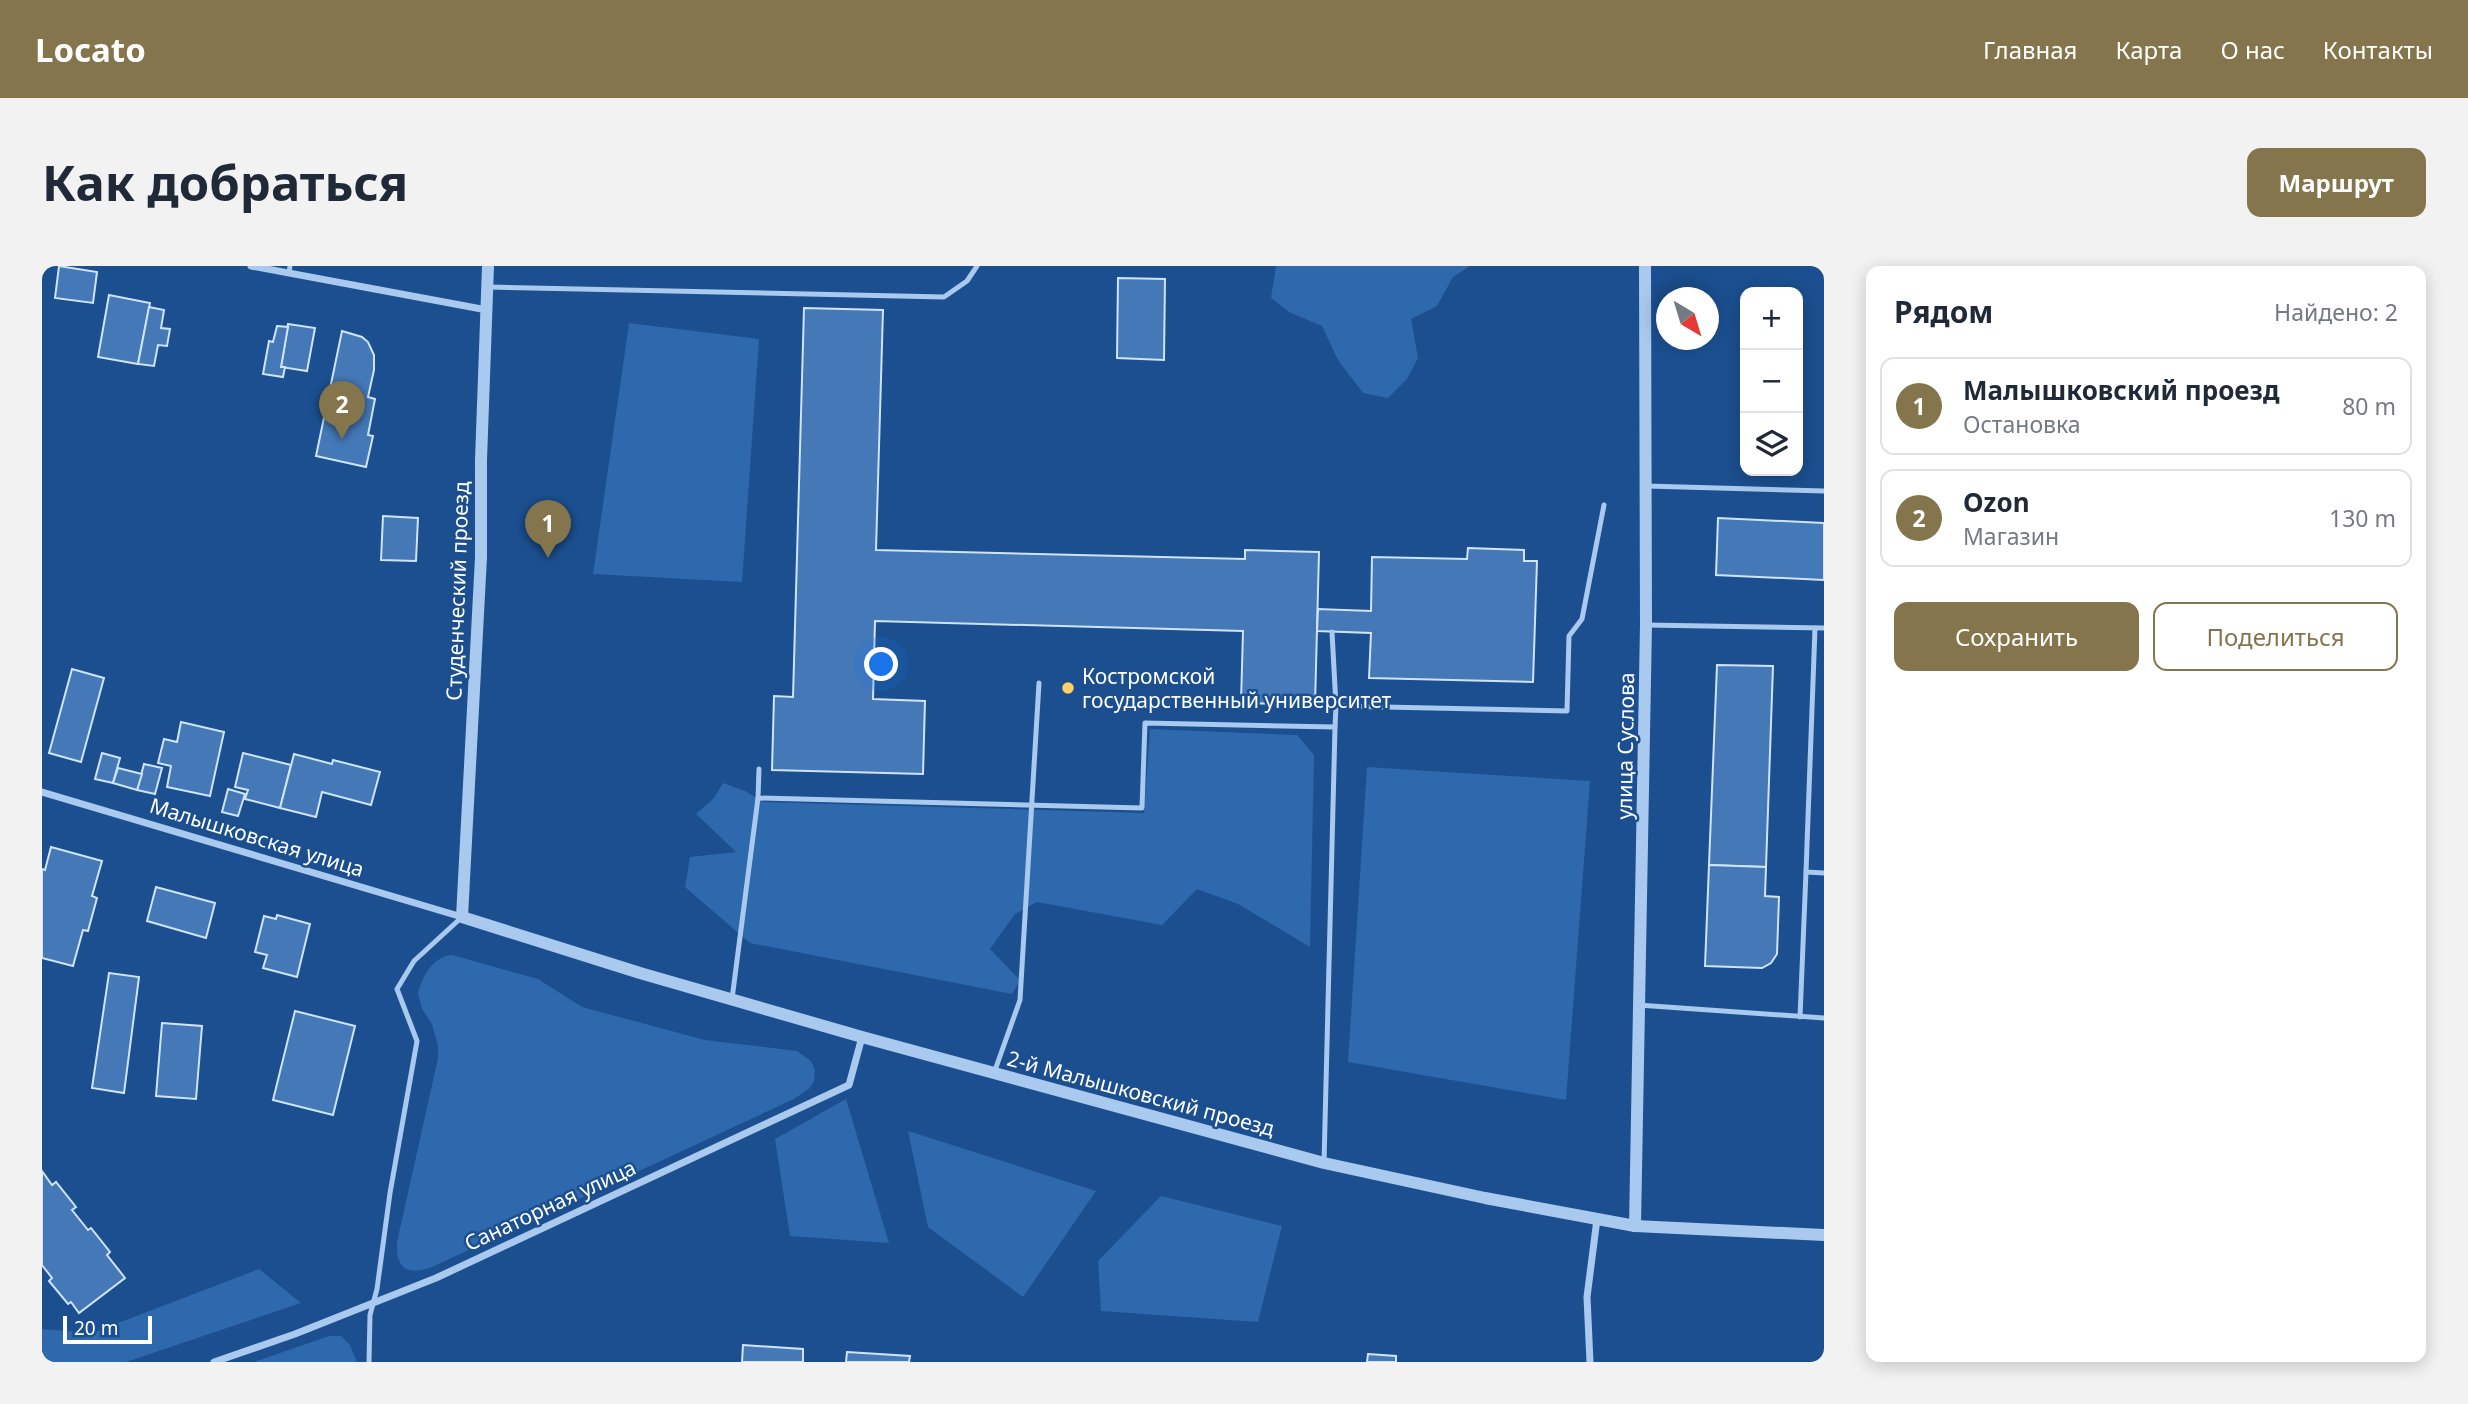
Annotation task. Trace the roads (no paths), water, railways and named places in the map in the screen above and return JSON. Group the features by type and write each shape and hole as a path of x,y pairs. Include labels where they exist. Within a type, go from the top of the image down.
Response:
{"street":[{"path":"251,266 289,270 487,310"},
{"name":"Студенческий проезд","path":"462,917 481,557 481,460 488,266"},
{"name":"улица Суслова","path":"1635,1226 1646,625 1645,266"},
{"name":"Малышковская улица","path":"42,792 462,917"},
{"name":"2-й Малышковский проезд","path":"462,917 640,973 862,1037 1324,1163 1485,1198 1635,1226 1824,1235"},
{"name":"Санаторная улица","path":"214,1362 295,1334 436,1278 849,1085 862,1037"},
{"path":"1590,1362 1587,1297 1597,1219"}],"lane":[{"path":"487,286 944,297 967,281 977,266"},
{"path":"1646,486 1824,491"},
{"path":"1336,706 1567,711 1569,636 1582,618 1604,505"},
{"path":"1646,625 1824,628"},
{"path":"1800,1017 1815,628"},
{"path":"1324,1163 1336,706 1332,632"},
{"path":"994,1073 1020,1000 1040,683"},
{"path":"758,798 1142,808 1144,723 1335,727"},
{"path":"733,999 758,798 759,769"},
{"path":"1806,872 1824,873"},
{"path":"369,1362 370,1315 377,1289 390,1194 417,1041 397,989 414,961 462,917"},
{"path":"1638,1005 1824,1017"}],"place":[{"name":"Ozon","path":"342,439"},
{"name":"Малышковский проезд","path":"548,558"},
{"name":"Костромской государственный университет","path":"1068,688"}]}
